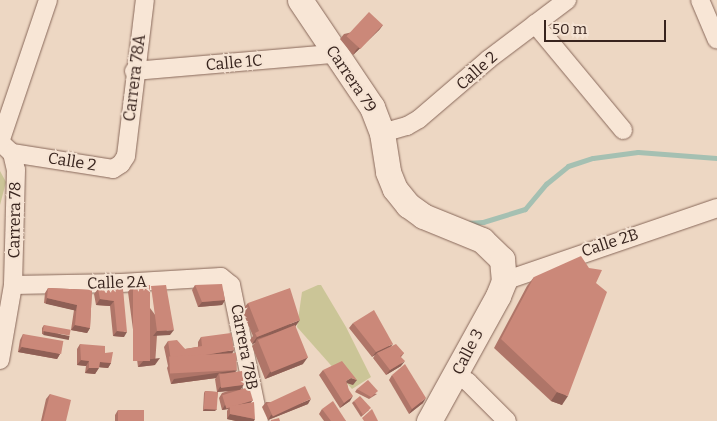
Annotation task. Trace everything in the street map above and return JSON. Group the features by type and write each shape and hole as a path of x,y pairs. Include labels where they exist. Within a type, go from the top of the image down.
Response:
{"main road":[{"name":"Carrera 79","path":"300,0 334,54 372,107 382,132 388,172 399,194 424,216 490,245 502,259 504,281"},
{"name":"Calle 3","path":"430,421 504,281"}],"street":[{"path":"4,146 48,0"},
{"name":"Carrera 78A","path":"126,156 134,71 145,0"},
{"name":"Calle 2","path":"382,132 420,119 488,59 567,0"},
{"path":"700,0 717,40"},
{"path":"535,24 623,130"},
{"name":"Calle 1C","path":"134,71 334,54"},
{"name":"Calle 2","path":"4,146 113,169 126,156"},
{"name":"Carrera 78","path":"0,360 13,285 16,170 4,146"},
{"name":"Calle 2B","path":"504,281 717,208"},
{"name":"Calle 2A","path":"13,285 121,283 221,277"},
{"name":"Carrera 78B","path":"221,277 231,285 259,421"},
{"path":"456,375 468,382 507,421"}],"shaded area":[{"path":"0,171 6,182 0,205"},
{"path":"321,285 346,327 371,377 352,389 297,327 302,292"}],"building":[{"path":"369,12 383,25 360,49 346,36"},
{"path":"581,256 589,268 602,270 596,283 607,292 568,396 557,392 501,339 534,277"},
{"path":"222,284 225,300 202,302 195,285"},
{"path":"133,285 150,285 150,361 133,361"},
{"path":"166,285 174,330 157,331 151,286"},
{"path":"48,288 92,290 90,328 75,325 77,305 47,298"},
{"path":"290,288 300,320 257,337 255,333 259,331 248,303"},
{"path":"98,289 123,289 127,332 117,331 114,301 100,299"},
{"path":"374,310 393,344 376,352 353,323"},
{"path":"44,325 71,330 70,336 43,331"},
{"path":"295,325 308,357 271,372 258,340"},
{"path":"231,333 234,350 171,361 168,341 177,340 185,349 202,346 201,337"},
{"path":"23,334 63,341 61,354 21,347"},
{"path":"80,344 105,346 105,353 113,352 111,363 100,362 99,368 89,368 89,361 81,360"},
{"path":"396,344 404,353 400,356 405,361 390,370 377,353"},
{"path":"236,353 237,370 170,373 169,357"},
{"path":"342,361 357,380 351,378 346,381 353,396 344,403 323,370"},
{"path":"405,364 426,398 412,409 392,375"},
{"path":"242,371 244,385 221,388 219,374"},
{"path":"368,380 378,391 371,397 357,389"},
{"path":"305,386 311,399 273,416 267,404"},
{"path":"249,387 253,400 226,409 222,395"},
{"path":"205,391 218,392 217,410 204,409"},
{"path":"50,394 71,400 66,421 43,421"},
{"path":"360,396 371,408 363,415 354,401"},
{"path":"333,401 346,421 331,421 322,409"},
{"path":"254,402 255,419 230,414 230,406"},
{"path":"372,409 378,421 364,421 362,418"},
{"path":"118,410 144,410 144,421 118,421"},
{"path":"279,418 280,421 271,421 271,420"}],"waterway":[{"path":"467,223 483,222 525,209 546,184 568,166 593,158 638,152 717,158"}]}
